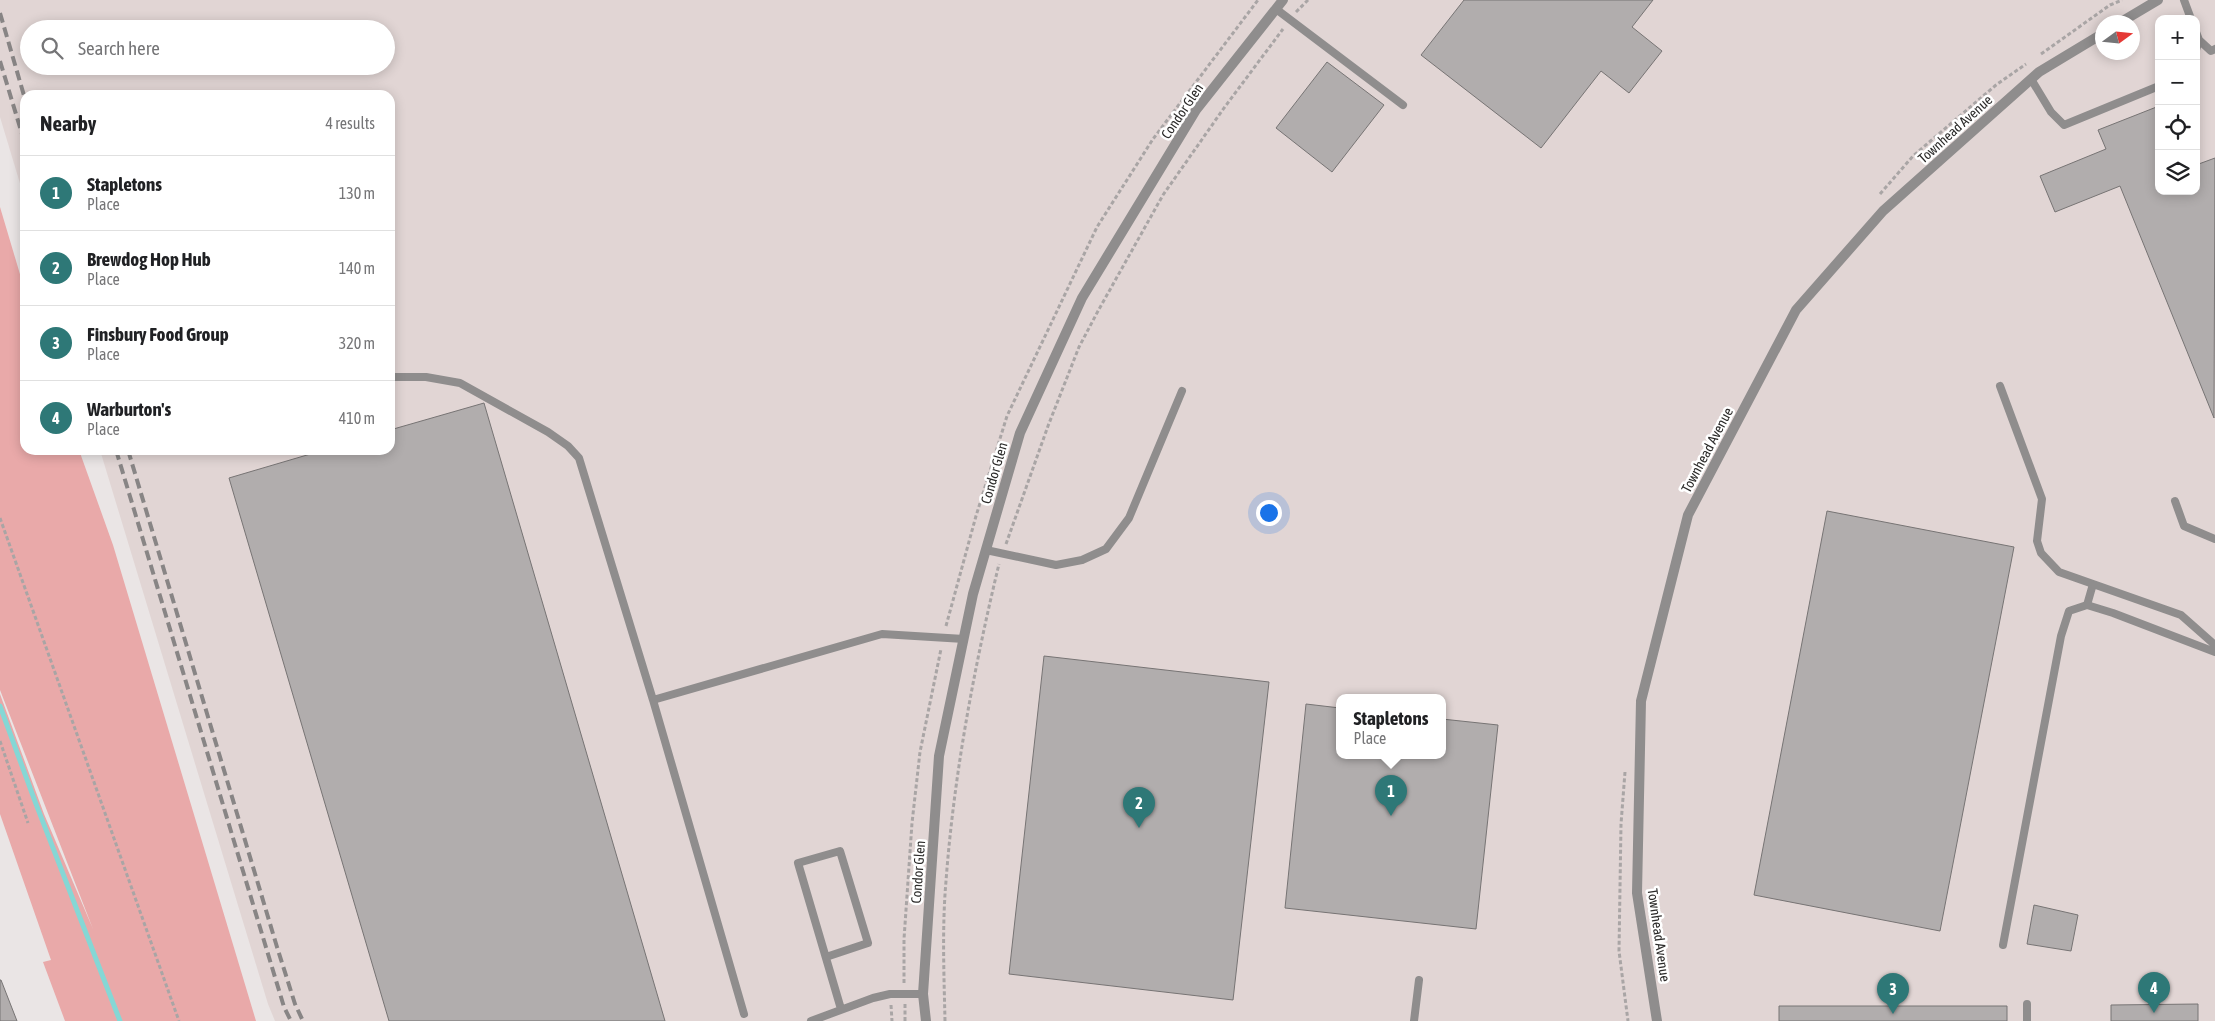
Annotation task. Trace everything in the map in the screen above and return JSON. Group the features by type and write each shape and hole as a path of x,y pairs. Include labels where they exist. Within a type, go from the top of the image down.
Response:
{"street":[{"name":"Condor Glen","path":"926,1021 923,994 939,756 974,594 1020,433 1082,298 1196,110 1283,0"},
{"path":"2133,15 2158,0"},
{"name":"Townhead Avenue","path":"1657,1021 1637,893 1641,701 1688,515 1796,310 1883,211 2039,72 2095,38"}],"lane":[{"path":"2184,0 2190,15"},
{"path":"1276,9 1403,105"},
{"path":"2200,38 2211,51 2215,49"},
{"path":"2031,80 2051,112 2064,125 2155,88"},
{"path":"395,377 426,377 460,383 548,432 568,446 579,458 653,700 744,1014"},
{"path":"2000,386 2042,499 2037,541 2041,552 2059,572 2181,615 2215,646"},
{"path":"986,550 1056,565 1082,560 1106,549 1129,518 1182,391"},
{"path":"2175,501 2184,526 2215,539"},
{"path":"2087,605 2093,584"},
{"path":"2003,945 2061,636 2069,611 2087,605 2215,652"},
{"path":"653,700 882,634 964,639"},
{"path":"826,957 868,943 840,852 798,863 841,1009"},
{"path":"1414,1021 1419,980"},
{"path":"811,1021 873,998 890,994 923,994"},
{"path":"2027,1004 2027,1021"}],"path":[{"path":"945,1021 946,882 962,738 1002,554 1048,426 1079,347 1098,311 1163,194 1224,108 1290,20 1308,0"},
{"path":"1876,199 1913,156 1996,85 2110,5 2122,0"},
{"path":"0,518 179,1021"},
{"path":"0,741 28,823"},
{"path":"1625,766 1621,824 1619,951 1628,1021"},
{"path":"890,994 892,1021"}],"shaded area":[{"path":"0,0 2215,0 2215,1021 275,1021 268,1004 102,455 395,455 395,90 20,90 20,183 0,117"},
{"path":"0,207 20,274 20,455 81,455 113,545 256,1021 65,1021 43,962 51,960 0,814 0,694 44,814 93,929 0,690"}],"building":[{"path":"1464,0 1653,0 1632,27 1662,51 1629,93 1601,71 1541,148 1421,55"},
{"path":"1327,62 1384,105 1332,172 1276,128"},
{"path":"2155,108 2155,195 2200,195 2200,164 2215,158 2214,418 2120,186 2055,212 2040,176 2106,149 2098,130"},
{"path":"484,403 665,1021 389,1021 229,478 307,455 395,455 395,429"},
{"path":"1827,511 2014,547 1940,931 1754,895"},
{"path":"1044,656 1269,682 1233,1000 1009,974"},
{"path":"1306,704 1336,708 1336,759 1446,759 1446,719 1498,725 1476,929 1285,908"},
{"path":"2034,905 2078,915 2071,951 2027,944"},
{"path":"1,980 17,1021 0,1021"},
{"path":"2198,1004 2198,1021 2111,1021 2111,1005"},
{"path":"1779,1006 2007,1006 2007,1021 1779,1021"}],"waterway":[{"path":"0,706 120,1021"}],"railway":[{"path":"0,13 22,90"},
{"path":"0,61 20,127"},
{"path":"118,455 284,1007 291,1021"},
{"path":"129,455 277,947 295,1004 303,1021"}],"place":[{"name":"Stapletons","path":"1391,816"},
{"name":"Brewdog Hop Hub","path":"1139,828"},
{"name":"Warburton's","path":"2154,1013"},
{"name":"Finsbury Food Group","path":"1893,1014"}]}
